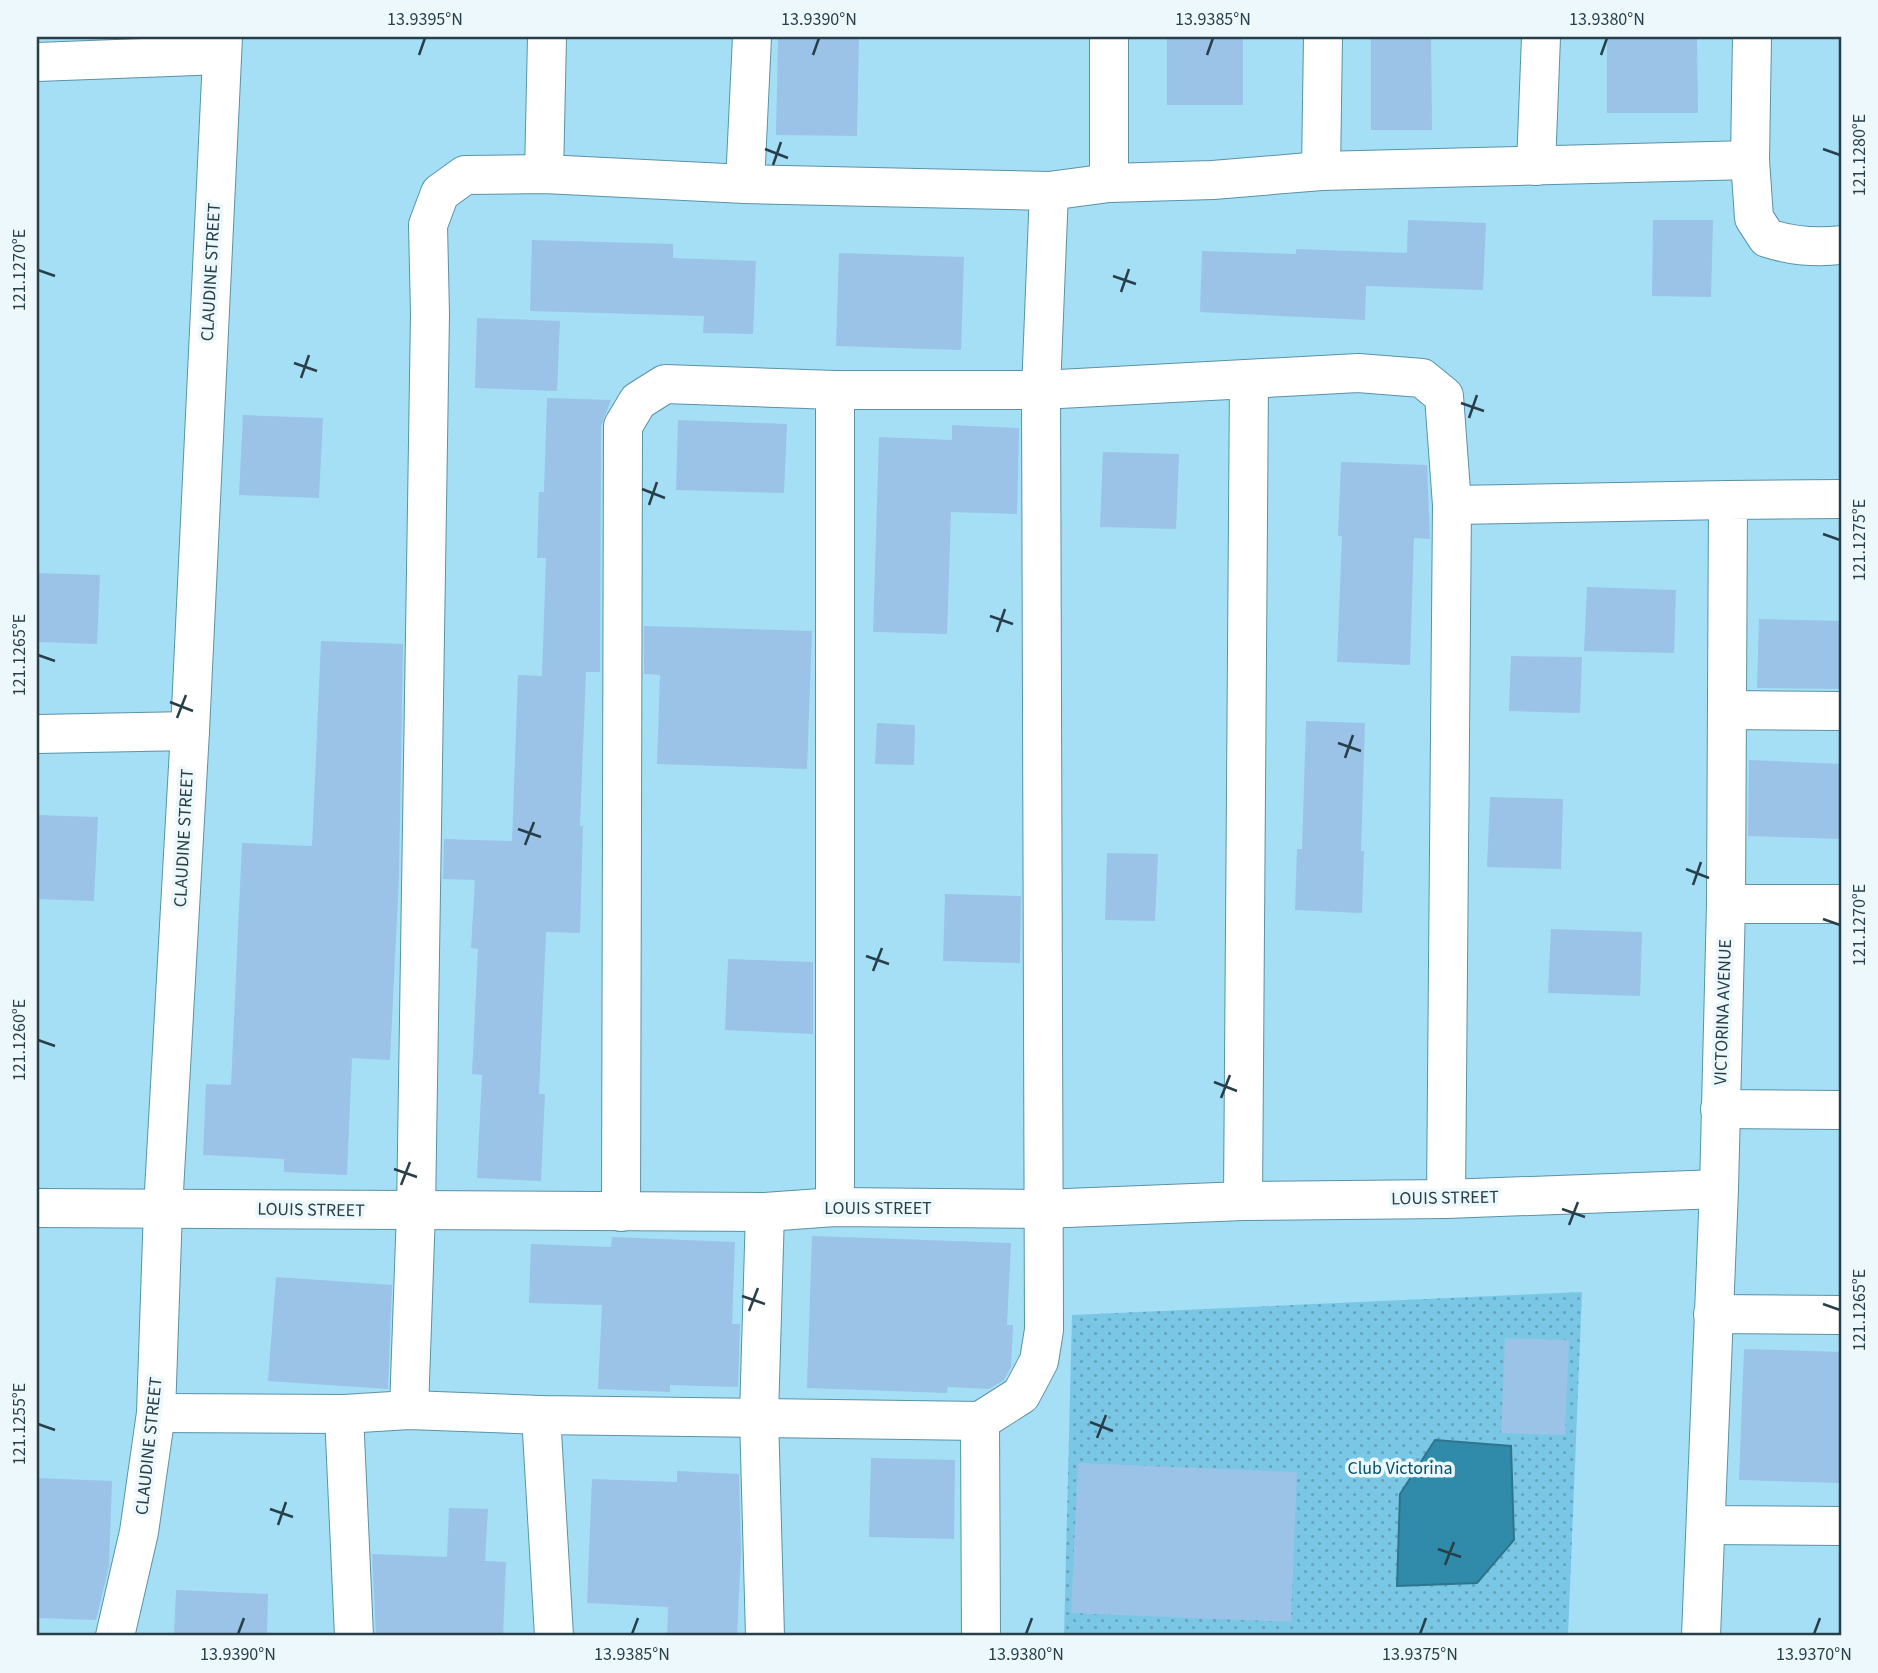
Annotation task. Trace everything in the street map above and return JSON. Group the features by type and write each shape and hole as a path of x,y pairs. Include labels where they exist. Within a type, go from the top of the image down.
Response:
{"street":[{"path":"544,174 547,37"},
{"path":"745,184 752,37"},
{"path":"1109,37 1109,183"},
{"path":"1321,171 1323,37"},
{"path":"1536,166 1541,37"},
{"path":"1752,37 1750,160 1754,218 1767,238 1789,245 1841,245"},
{"path":"37,62 222,46"},
{"name":"CLAUDINE STREET","path":"115,1636 139,1532 156,1413 163,1209 190,731 222,46"},
{"path":"409,1410 416,1211 430,314 429,225 440,193 465,175 544,174 745,184 1049,191 1109,183 1213,180 1321,171 1750,160"},
{"path":"156,1413 344,1414 409,1410 541,1415 980,1421 1021,1395 1039,1361 1044,1330 1041,390 1049,191"},
{"path":"621,1212 623,426 638,401 665,384 835,390 1041,390 1358,373 1422,377 1444,396 1452,505 1446,1199"},
{"path":"1243,1201 1249,379"},
{"path":"835,390 835,1207"},
{"path":"1452,505 1841,499"},
{"name":"VICTORINA AVENUE","path":"1701,1636 1719,1189 1726,904 1728,500"},
{"path":"1727,710 1841,711"},
{"path":"37,734 190,731"},
{"path":"1726,904 1841,904"},
{"path":"1720,1109 1841,1110"},
{"name":"LOUIS STREET","path":"37,1208 621,1212 765,1212 835,1207 1042,1209 1719,1189"},
{"path":"765,1212 758,1416 765,1636"},
{"path":"1713,1314 1841,1315"},
{"path":"344,1414 354,1636"},
{"path":"541,1415 554,1636"},
{"path":"980,1421 981,1636"},
{"path":"1706,1525 1841,1526"}],"green space":[{"name":"Club Victorina","path":"1582,1292 1568,1636 1064,1636 1072,1315"}],"shaded area":[{"path":"1435,1440 1511,1446 1514,1540 1477,1583 1397,1586 1400,1494"}],"building":[{"path":"778,37 859,37 857,136 776,135"},
{"path":"1371,37 1431,37 1432,130 1371,130"},
{"path":"1697,37 1698,113 1607,113 1607,38"},
{"path":"1167,38 1243,38 1243,105 1167,105"},
{"path":"1408,220 1486,223 1483,290 1366,286 1365,320 1200,312 1202,251 1296,254 1296,249 1407,253"},
{"path":"1653,220 1713,220 1711,297 1652,296"},
{"path":"532,240 673,244 673,258 756,261 753,334 703,333 704,316 530,311"},
{"path":"839,253 964,257 961,350 836,346"},
{"path":"477,318 560,321 557,391 475,388"},
{"path":"547,398 611,400 601,426 600,672 586,672 580,826 583,826 580,933 546,932 539,1094 545,1094 541,1181 477,1178 482,1075 472,1074 478,949 471,948 475,880 443,879 444,839 512,841 518,675 542,676 546,558 537,558 539,492 544,492"},
{"path":"243,415 323,418 319,498 239,495"},
{"path":"678,420 787,424 784,493 676,490"},
{"path":"952,425 1019,428 1017,514 951,512 947,634 873,632 879,437 952,440"},
{"path":"1103,452 1179,454 1176,529 1100,527"},
{"path":"1341,462 1427,465 1430,539 1414,538 1410,665 1337,662 1342,536 1338,536"},
{"path":"37,573 100,575 97,644 37,642"},
{"path":"1587,587 1676,590 1674,653 1584,651"},
{"path":"1759,619 1841,621 1841,689 1757,688"},
{"path":"644,626 812,631 807,769 657,764 660,675 644,674"},
{"path":"321,641 403,644 399,877 390,1060 352,1058 347,1175 284,1172 284,1159 203,1155 206,1084 231,1085 242,843 312,846"},
{"path":"1511,656 1582,657 1580,713 1509,711"},
{"path":"1306,721 1365,723 1362,913 1295,910 1297,849 1302,849"},
{"path":"877,723 915,725 914,765 875,764"},
{"path":"1749,760 1841,764 1841,839 1748,836"},
{"path":"1490,797 1563,799 1561,869 1487,867"},
{"path":"37,815 98,817 94,901 37,899"},
{"path":"1107,853 1158,854 1155,921 1105,920"},
{"path":"945,894 1021,896 1020,963 943,961"},
{"path":"1551,929 1642,932 1640,996 1548,993"},
{"path":"728,959 813,962 813,1034 725,1030"},
{"path":"812,1236 1011,1243 1007,1325 1013,1325 1011,1367 1004,1380 989,1389 948,1387 947,1393 807,1388"},
{"path":"612,1237 735,1242 732,1324 740,1324 738,1387 670,1385 670,1392 598,1389 602,1305 529,1303 531,1244 611,1247"},
{"path":"276,1277 392,1285 388,1389 268,1381"},
{"path":"1505,1338 1569,1340 1565,1435 1501,1433"},
{"path":"1744,1349 1841,1352 1841,1483 1739,1480"},
{"path":"871,1458 955,1460 954,1539 869,1537"},
{"path":"1078,1463 1297,1472 1291,1622 1071,1613"},
{"path":"677,1471 739,1474 741,1551 737,1636 667,1636 668,1607 587,1603 592,1479 677,1482"},
{"path":"37,1478 112,1481 109,1566 96,1620 37,1618"},
{"path":"449,1508 488,1509 485,1561 506,1562 503,1636 376,1636 372,1554 447,1557"},
{"path":"176,1590 268,1594 267,1636 174,1636"}]}
